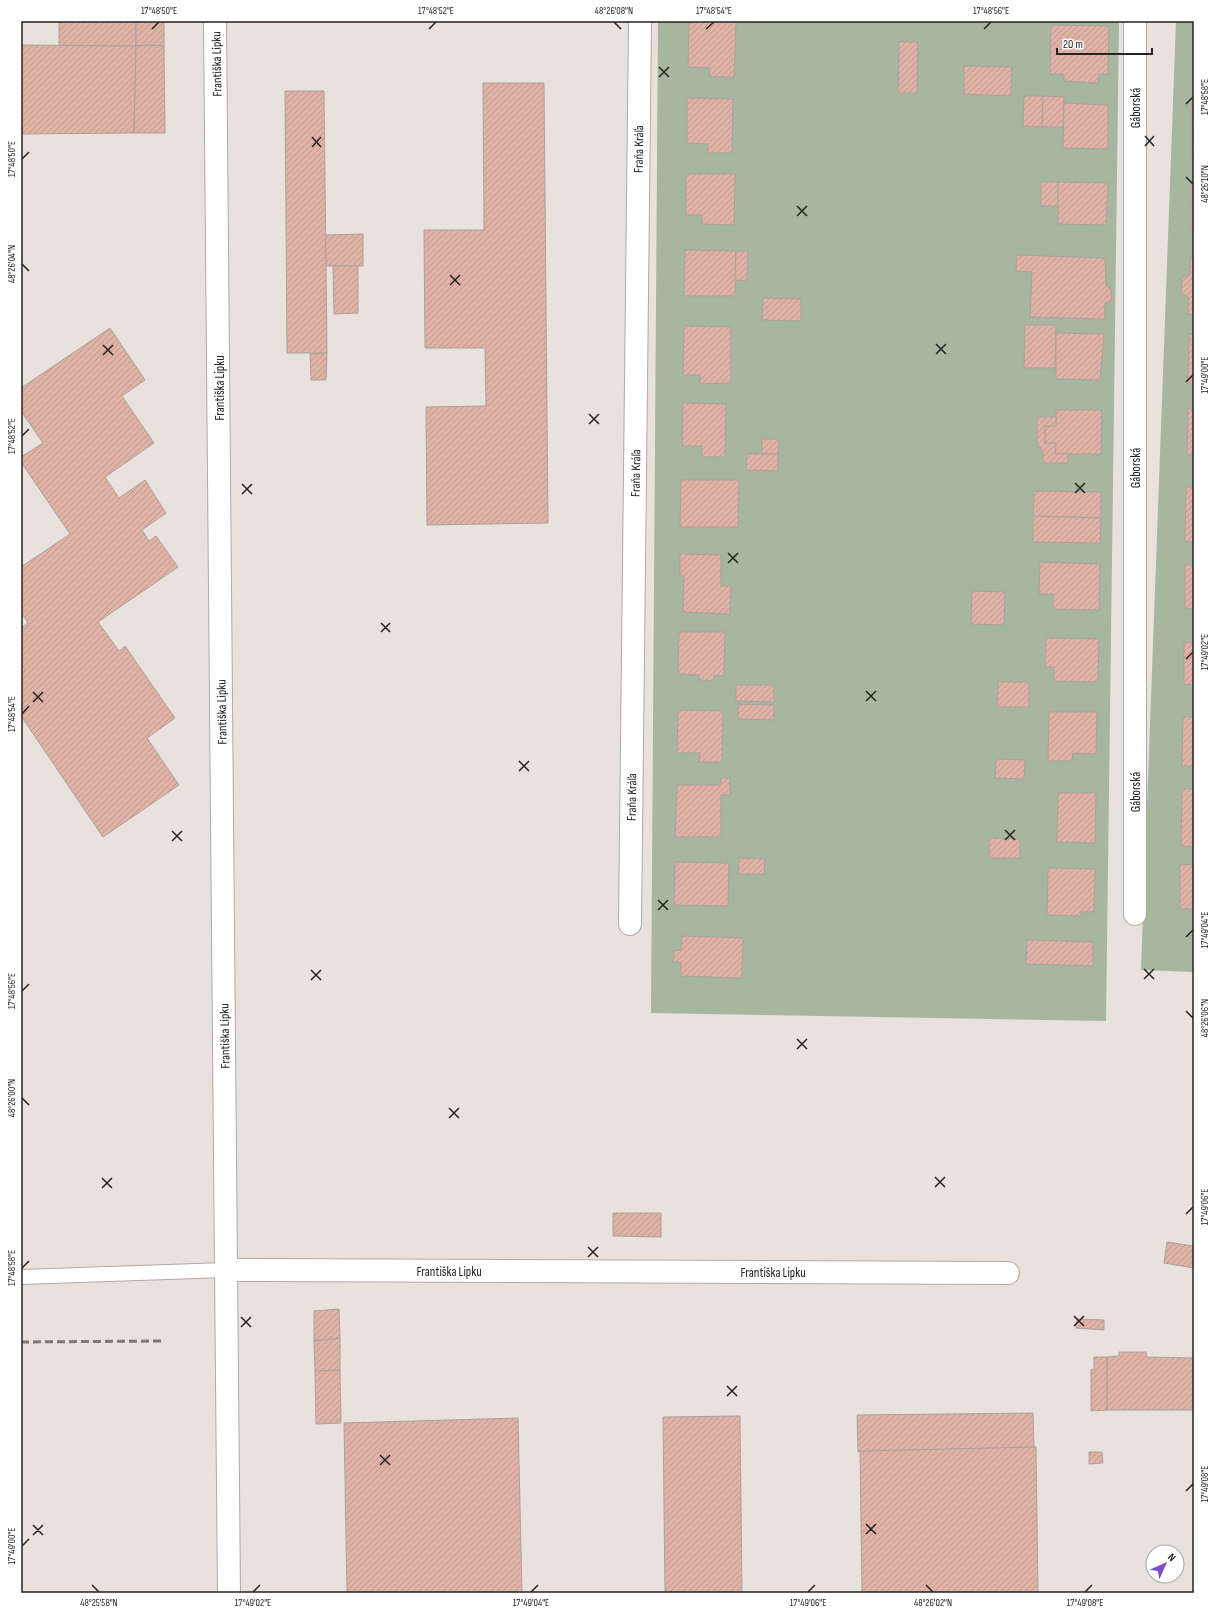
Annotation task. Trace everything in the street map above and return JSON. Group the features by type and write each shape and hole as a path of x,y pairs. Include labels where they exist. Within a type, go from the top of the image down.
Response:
{"street":[{"name":"Františka Lipku","path":"216,21 226,1270 1008,1273"},
{"name":"Fraňa Kráľa","path":"630,924 640,21"},
{"name":"Gáborská","path":"1135,21 1135,914"},
{"path":"226,1270 229,1593"}],"lane":[{"path":"21,1277 226,1270"}],"green space":[{"path":"658,21 1119,21 1106,1021 651,1013"},
{"path":"1176,21 1194,21 1194,972 1141,970"}],"building":[{"path":"59,21 136,21 136,46 59,46"},
{"path":"136,21 164,21 164,46 136,46"},
{"path":"689,21 736,22 734,77 710,77 710,68 688,67"},
{"path":"1051,25 1109,26 1108,74 1099,74 1098,83 1064,81 1064,74 1050,74"},
{"path":"899,42 918,42 917,93 898,93"},
{"path":"21,45 136,46 134,133 21,134"},
{"path":"136,46 164,46 165,133 134,133"},
{"path":"964,66 1012,67 1011,96 964,94"},
{"path":"483,83 544,83 548,523 427,525 426,407 486,406 485,348 425,348 424,230 484,230"},
{"path":"285,91 324,91 327,353 287,353"},
{"path":"1024,96 1043,96 1042,127 1023,126"},
{"path":"1043,96 1064,97 1063,127 1042,127"},
{"path":"687,98 733,99 732,153 708,153 708,144 687,143"},
{"path":"1064,103 1108,105 1108,149 1063,148"},
{"path":"1192,103 1194,103 1194,164 1192,164"},
{"path":"686,174 735,174 734,225 702,224 702,215 686,215"},
{"path":"1191,180 1194,180 1194,234 1191,234"},
{"path":"1041,182 1058,182 1058,206 1041,206"},
{"path":"1058,182 1108,183 1106,225 1058,224"},
{"path":"363,234 363,266 326,266 325,235"},
{"path":"685,250 736,251 735,296 684,296"},
{"path":"736,251 748,251 747,281 735,280"},
{"path":"1017,255 1105,258 1106,286 1110,288 1112,297 1110,302 1105,303 1105,319 1030,317 1032,272 1016,271"},
{"path":"1190,258 1194,258 1194,314 1188,314 1189,298 1181,293 1182,278 1190,274"},
{"path":"333,266 358,266 358,313 334,314"},
{"path":"763,298 801,299 801,321 762,320"},
{"path":"1025,325 1056,325 1055,368 1024,368"},
{"path":"684,326 731,327 731,383 700,384 700,375 683,375"},
{"path":"110,328 145,380 122,396 154,443 105,477 119,498 145,480 166,513 142,530 149,541 156,536 178,567 98,622 119,651 125,646 175,718 147,738 179,785 103,837 21,716 21,672 25,670 21,665 21,628 28,623 21,612 21,567 70,534 21,462 21,457 43,443 21,411 21,388"},
{"path":"1056,333 1104,334 1100,380 1056,379"},
{"path":"1189,334 1194,335 1194,384 1188,383"},
{"path":"327,353 326,380 311,380 310,354"},
{"path":"683,403 726,404 725,457 702,457 702,446 682,446"},
{"path":"1188,409 1194,409 1194,455 1187,455"},
{"path":"1056,410 1102,410 1101,454 1055,454 1056,443 1045,443 1045,426 1056,426"},
{"path":"1037,417 1056,417 1056,426 1045,426 1045,443 1056,443 1055,454 1068,453 1068,463 1043,463 1043,452 1037,443"},
{"path":"762,439 779,439 778,454 762,454"},
{"path":"747,454 778,454 778,471 746,470"},
{"path":"681,480 739,480 738,527 680,527"},
{"path":"1186,487 1194,487 1194,542 1185,542"},
{"path":"1034,491 1101,492 1101,518 1033,516"},
{"path":"1033,516 1101,518 1100,543 1033,542"},
{"path":"680,554 721,555 721,586 731,586 730,614 683,612 684,576 680,576"},
{"path":"1040,562 1100,564 1099,610 1053,609 1053,594 1039,594"},
{"path":"1185,565 1194,565 1194,609 1185,608"},
{"path":"972,591 1005,592 1004,625 971,624"},
{"path":"679,632 725,632 724,676 714,675 714,681 699,680 699,675 678,674"},
{"path":"1046,638 1099,639 1098,682 1054,681 1054,667 1045,667"},
{"path":"1184,642 1194,643 1194,685 1184,684"},
{"path":"998,682 1029,682 1029,707 997,707"},
{"path":"736,685 774,685 774,702 736,701"},
{"path":"738,704 774,705 774,720 738,719"},
{"path":"678,710 723,711 722,762 699,762 700,753 677,753"},
{"path":"1049,712 1097,712 1096,754 1073,753 1072,761 1048,761"},
{"path":"1183,717 1194,717 1194,766 1182,766"},
{"path":"996,759 1025,760 1024,779 995,778"},
{"path":"721,778 730,778 730,795 721,795 721,837 675,837 677,785 721,785"},
{"path":"1182,789 1194,789 1194,847 1181,846"},
{"path":"1058,793 1096,793 1095,843 1057,842"},
{"path":"989,838 1020,839 1020,858 989,858"},
{"path":"739,858 765,859 764,874 738,874"},
{"path":"675,862 729,863 728,906 674,905"},
{"path":"1180,864 1194,865 1194,922 1193,909 1180,909"},
{"path":"1048,868 1095,869 1094,912 1081,912 1081,916 1047,915"},
{"path":"682,936 743,938 742,978 681,976 681,962 673,962 674,951 681,950"},
{"path":"1027,940 1093,942 1093,966 1026,964"},
{"path":"613,1213 661,1213 661,1237 613,1236"},
{"path":"1167,1242 1194,1246 1194,1268 1164,1263"},
{"path":"339,1309 340,1338 314,1341 314,1311"},
{"path":"1077,1319 1104,1320 1104,1330 1076,1328"},
{"path":"340,1338 340,1370 315,1371 314,1341"},
{"path":"1119,1352 1146,1352 1147,1357 1194,1358 1194,1410 1107,1410 1107,1357 1119,1356"},
{"path":"1094,1357 1107,1357 1107,1410 1091,1411 1091,1369 1094,1370"},
{"path":"340,1370 341,1423 316,1424 315,1371"},
{"path":"1033,1413 1034,1448 858,1452 857,1415"},
{"path":"740,1416 742,1593 665,1593 663,1417"},
{"path":"518,1418 522,1593 347,1593 344,1423"},
{"path":"1036,1447 1038,1593 862,1593 860,1451"},
{"path":"1089,1452 1102,1452 1103,1463 1089,1464"}],"railway":[{"path":"21,1342 165,1341"}]}
